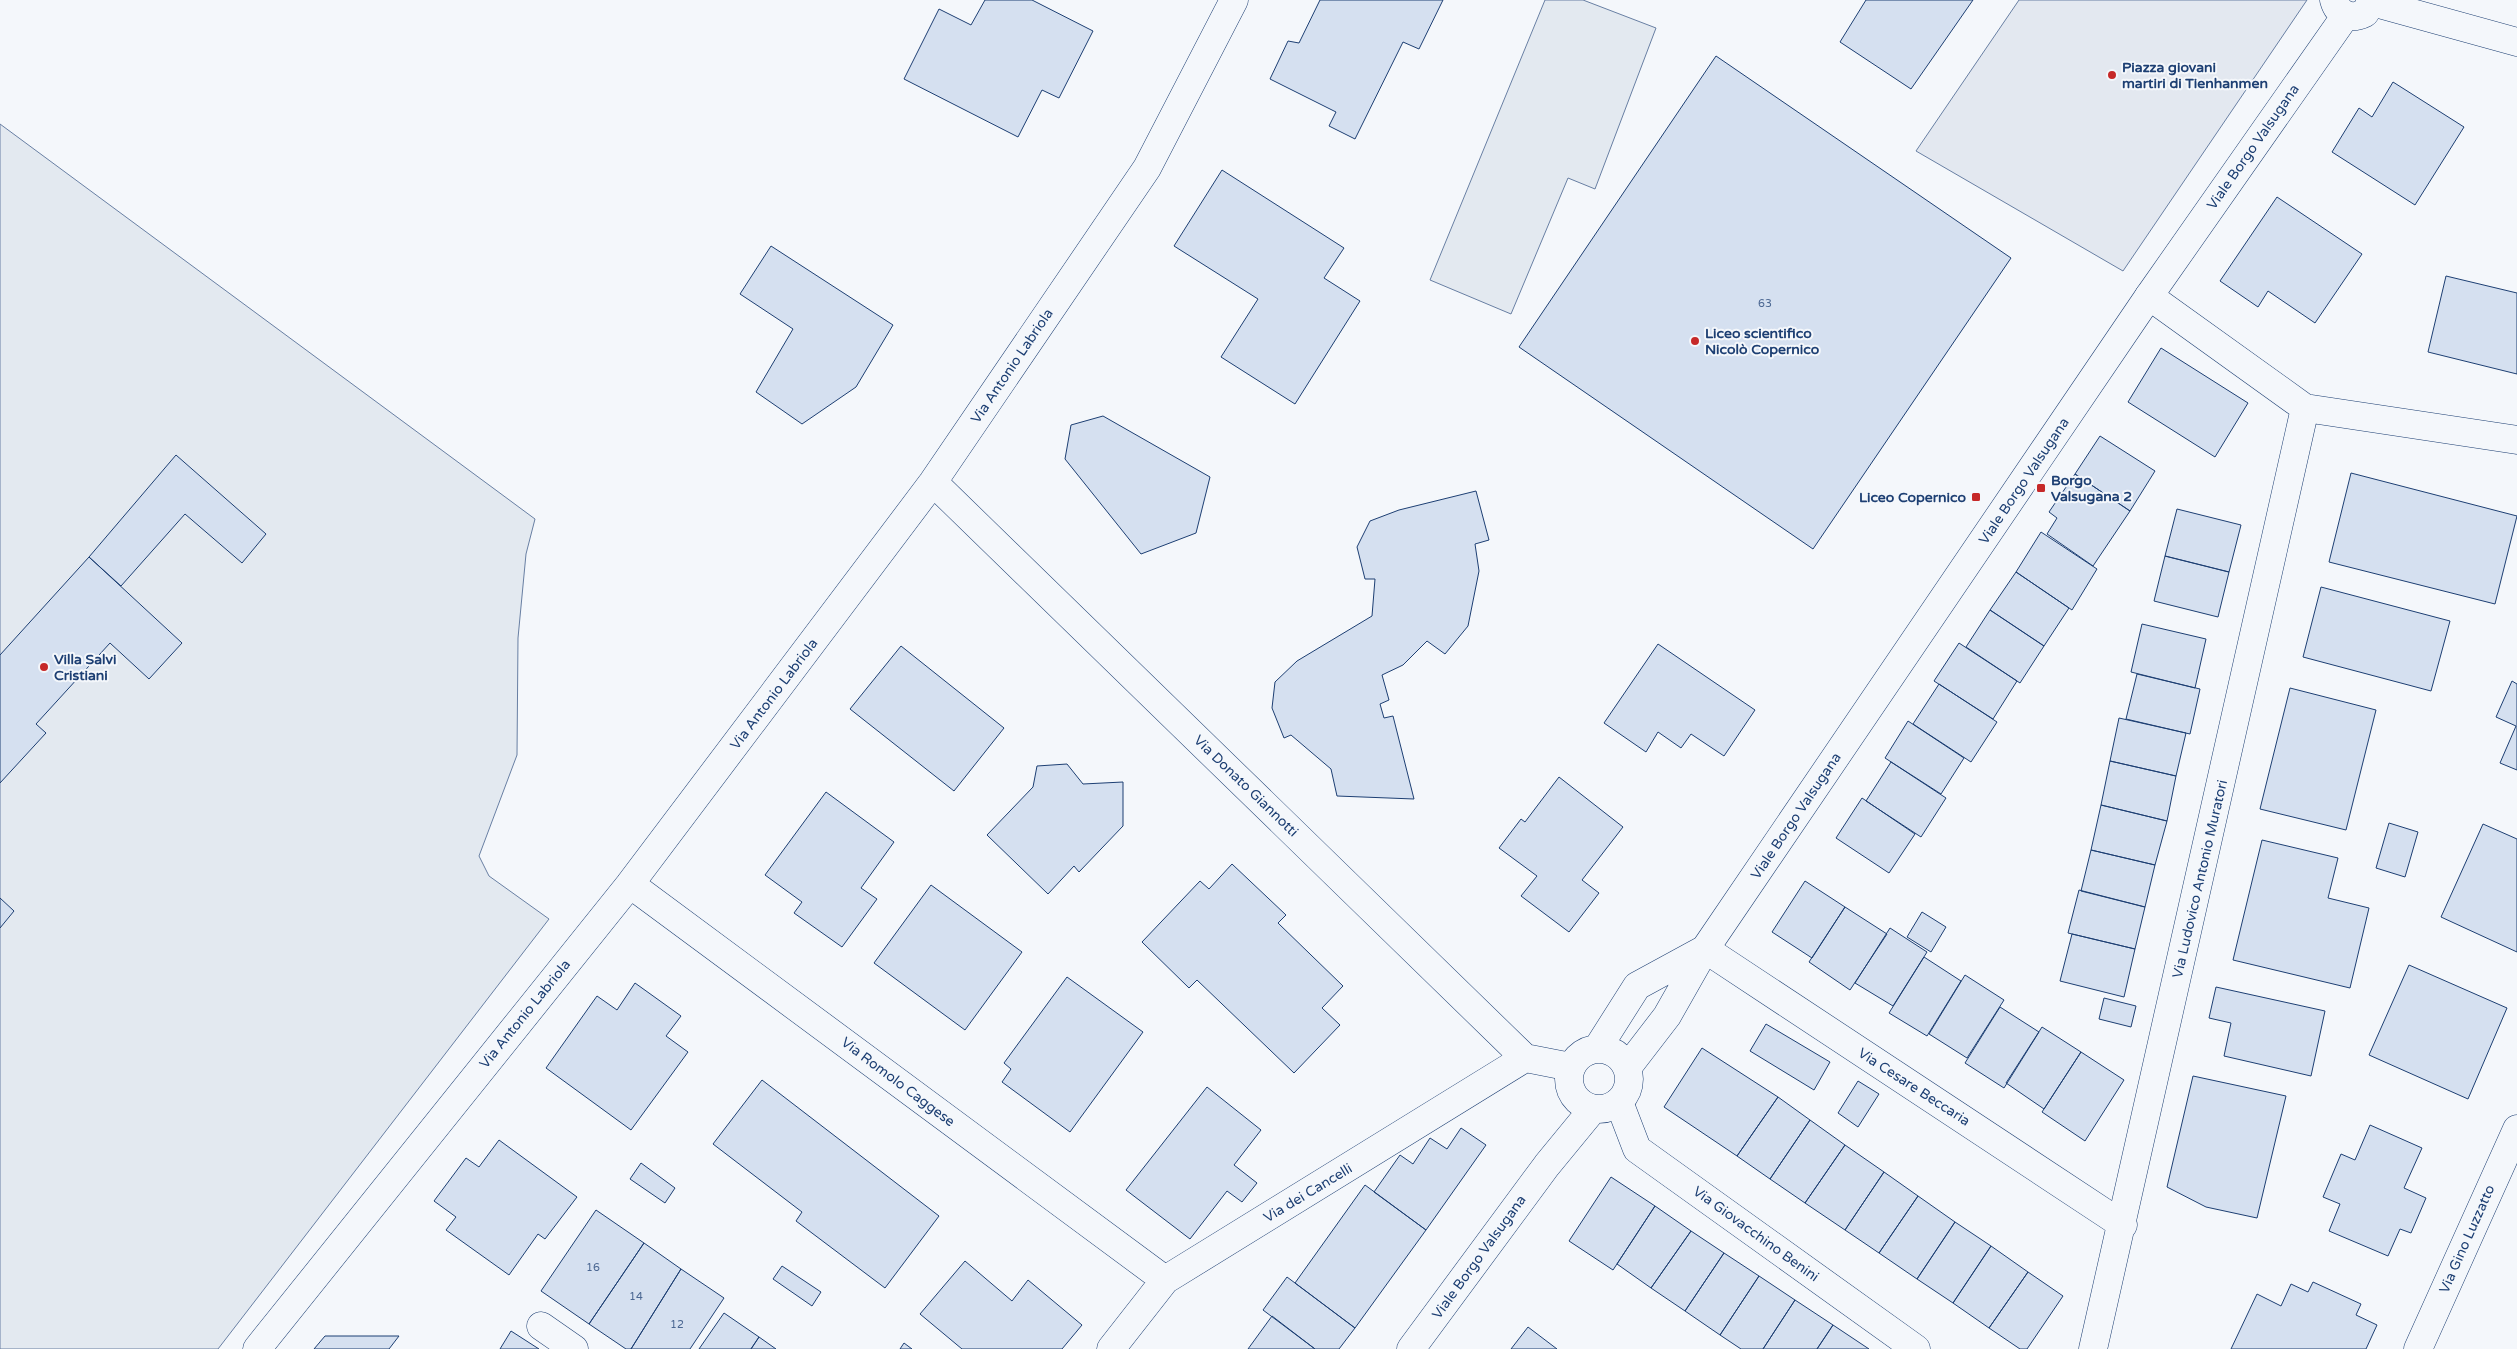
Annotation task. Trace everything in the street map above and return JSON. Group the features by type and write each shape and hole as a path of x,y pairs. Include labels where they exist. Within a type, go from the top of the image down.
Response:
{"street":[{"name":"Via Antonio Labriola","path":"256,1349 630,884 933,482 1147,168 1234,0"},
{"name":"Viale Borgo Valsugana","path":"1626,1068 1667,1016 1705,949 2149,296 2340,8 2358,16 2369,8 2372,1"},
{"path":"2372,1 2517,42"},
{"path":"2149,296 2305,408 2517,440"},
{"name":"Via Ludovico Antonio Muratori","path":"2093,1349 2123,1225 2305,408"},
{"name":"Via Donato Giannotti","path":"933,482 1525,1058"},
{"name":"Via Romolo Caggese","path":"630,884 1165,1280"},
{"name":"Viale Borgo Valsugana","path":"1571,1067 1581,1054 1597,1049 1637,986 1705,949"},
{"name":"Via Cesare Beccaria","path":"1705,949 2123,1225"},
{"path":"1525,1058 1571,1067 1568,1084 1584,1104 1602,1109 1619,1102 1628,1086 1626,1068 1615,1054 1597,1049"},
{"name":"Via dei Cancelli","path":"1111,1349 1165,1280 1525,1058"},
{"name":"Via Giovacchino Benini","path":"1619,1102 1637,1149 1916,1349"},
{"name":"Viale Borgo Valsugana","path":"1412,1349 1547,1165 1584,1104"},
{"name":"Via Gino Luzzatto","path":"2418,1349 2517,1129"},
{"path":"541,1326 574,1349"}],"shaded area":[{"path":"1545,0 1583,0 1656,28 1595,189 1568,178 1511,314 1430,280"},
{"name":"Piazza giovani martiri di Tienhanmen","path":"2019,0 2307,0 2123,271 1916,151"},
{"path":"0,124 535,519 526,554 518,638 517,755 479,856 489,876 549,919 218,1349 0,1349"}],"building":[{"path":"985,0 1032,0 1093,31 1059,98 1042,90 1018,137 904,79 939,9 971,25"},
{"path":"1320,0 1443,0 1419,49 1403,42 1355,139 1329,126 1336,112 1270,79 1288,41 1299,43"},
{"path":"1866,0 1973,0 1911,89 1840,42"},
{"name":"Liceo scientifico Nicolò Copernico","path":"1716,56 2011,258 1813,549 1519,347"},
{"path":"2393,82 2464,127 2415,205 2332,152 2359,108 2372,117"},
{"path":"1222,170 1344,248 1324,278 1360,301 1295,404 1221,357 1258,299 1174,246"},
{"path":"2277,197 2362,254 2315,323 2268,291 2258,307 2220,281"},
{"path":"771,246 893,325 856,387 802,424 756,392 793,329 740,294"},
{"path":"2446,276 2517,293 2517,374 2428,352"},
{"path":"2161,348 2248,403 2215,457 2128,402"},
{"path":"1103,416 1210,477 1196,533 1141,554 1065,459 1071,425"},
{"path":"2100,436 2155,471 2130,511 2075,474"},
{"path":"176,455 266,534 242,563 185,514 121,586 89,557"},
{"path":"2351,473 2517,516 2495,604 2329,562"},
{"path":"2075,474 2130,511 2093,566 2047,534 2057,518 2049,512"},
{"path":"1476,491 1489,540 1475,544 1479,571 1468,626 1445,654 1427,641 1403,665 1382,675 1389,700 1380,704 1384,718 1393,716 1414,799 1337,796 1331,769 1291,735 1284,738 1272,708 1275,682 1297,661 1372,616 1375,579 1365,579 1357,547 1370,521 1399,510"},
{"path":"2177,509 2241,525 2229,572 2165,556"},
{"path":"2041,532 2097,569 2072,610 2016,572"},
{"path":"2165,556 2229,572 2218,617 2154,601"},
{"name":"Villa Salvi Cristiani","path":"89,557 182,643 149,679 110,643 36,724 46,733 0,783 0,655"},
{"path":"2016,572 2069,608 2044,646 1990,610"},
{"path":"2321,587 2450,621 2431,691 2303,657"},
{"path":"1990,610 2044,646 2020,683 1966,647"},
{"path":"2142,624 2206,639 2195,688 2131,672"},
{"path":"1959,643 2017,681 1993,719 1934,681"},
{"path":"1658,644 1755,710 1724,756 1691,734 1681,748 1658,732 1646,752 1604,723"},
{"path":"901,646 1004,728 954,791 850,709"},
{"path":"2137,674 2200,689 2190,734 2126,719"},
{"path":"2512,681 2517,684 2517,770 2500,763 2516,726 2496,717"},
{"path":"1939,684 1997,722 1971,762 1913,724"},
{"path":"2290,688 2376,710 2346,830 2260,809"},
{"path":"2119,718 2186,733 2176,776 2110,761"},
{"path":"1908,721 1964,758 1941,794 1885,758"},
{"path":"2110,761 2176,776 2167,821 2101,805"},
{"path":"1891,762 1946,798 1921,837 1866,801"},
{"path":"1067,764 1083,784 1123,782 1123,826 1079,872 1074,866 1048,894 987,835 1033,787 1037,766"},
{"path":"1559,777 1623,827 1582,880 1599,893 1569,932 1521,896 1537,876 1499,848 1521,819 1525,822"},
{"path":"826,792 894,842 861,888 877,899 842,947 794,913 802,902 765,875"},
{"path":"1862,798 1915,834 1889,873 1836,838"},
{"path":"2101,805 2167,821 2155,865 2091,850"},
{"path":"2389,823 2418,832 2405,877 2376,868"},
{"path":"2483,824 2517,839 2517,952 2441,917"},
{"path":"2262,840 2338,858 2328,898 2369,908 2350,988 2233,960"},
{"path":"2091,850 2155,865 2145,907 2081,891"},
{"path":"1232,864 1286,915 1278,923 1343,986 1322,1008 1340,1025 1294,1073 1197,980 1189,988 1142,942 1200,881 1209,889"},
{"path":"1805,881 1845,907 1812,958 1772,932"},
{"path":"931,885 1022,952 965,1030 874,963"},
{"path":"2079,890 2145,907 2135,949 2068,933"},
{"path":"0,898 14,911 0,928"},
{"path":"1845,907 1887,934 1850,990 1809,962"},
{"path":"1922,912 1946,927 1931,952 1907,937"},
{"path":"1890,928 1927,952 1893,1006 1855,983"},
{"path":"2072,934 2135,949 2124,997 2060,981"},
{"path":"1924,957 1961,981 1927,1036 1889,1013"},
{"path":"2409,965 2507,1008 2468,1099 2369,1055"},
{"path":"1965,975 2004,1000 1967,1058 1929,1034"},
{"path":"1067,977 1143,1032 1070,1132 1002,1082 1011,1069 1004,1063"},
{"path":"635,983 681,1016 666,1036 688,1052 631,1130 546,1068 597,996 617,1010"},
{"path":"2216,987 2325,1011 2311,1076 2224,1056 2231,1023 2209,1018"},
{"path":"2104,998 2136,1006 2131,1027 2099,1019"},
{"path":"2000,1007 2039,1032 2004,1088 1965,1063"},
{"path":"1766,1024 1830,1062 1814,1090 1750,1051"},
{"path":"2042,1027 2081,1052 2044,1109 2006,1083"},
{"path":"1702,1048 1778,1097 1737,1156 1664,1107"},
{"path":"2081,1052 2124,1080 2085,1141 2042,1112"},
{"path":"2193,1076 2286,1096 2257,1218 2206,1207 2167,1187"},
{"path":"762,1080 939,1216 885,1288 796,1221 802,1212 713,1144"},
{"path":"1858,1081 1879,1094 1858,1127 1838,1113"},
{"path":"1207,1087 1261,1130 1234,1165 1257,1183 1242,1202 1227,1191 1190,1239 1126,1190"},
{"path":"1778,1097 1810,1120 1770,1179 1737,1156"},
{"path":"1810,1120 1845,1145 1805,1203 1770,1179"},
{"path":"2370,1125 2422,1148 2404,1188 2426,1198 2411,1233 2400,1229 2388,1256 2329,1231 2340,1204 2323,1197 2341,1154 2355,1160"},
{"path":"1461,1128 1486,1145 1426,1230 1374,1192 1400,1155 1413,1164 1430,1138 1447,1149"},
{"path":"499,1140 577,1197 545,1239 538,1234 509,1275 446,1230 456,1217 434,1201 466,1158 479,1167"},
{"path":"1845,1145 1884,1172 1845,1230 1805,1203"},
{"path":"641,1163 675,1188 665,1203 630,1179"},
{"path":"1884,1172 1918,1196 1879,1253 1845,1230"},
{"path":"1611,1177 1655,1206 1613,1270 1569,1241"},
{"path":"1365,1185 1426,1230 1355,1328 1295,1283"},
{"path":"1918,1196 1955,1222 1917,1279 1879,1253"},
{"path":"1655,1206 1691,1231 1651,1288 1617,1264"},
{"path":"596,1210 644,1243 589,1324 541,1291"},
{"path":"1955,1222 1991,1246 1953,1303 1917,1279"},
{"path":"1691,1231 1724,1253 1685,1311 1651,1288"},
{"path":"644,1243 681,1269 631,1349 626,1349 589,1324"},
{"path":"1991,1246 2028,1272 1989,1328 1953,1303"},
{"path":"1724,1253 1759,1276 1720,1335 1685,1311"},
{"path":"965,1261 1012,1301 1028,1280 1082,1325 1062,1349 962,1349 920,1314"},
{"path":"782,1266 821,1292 812,1306 773,1279"},
{"path":"681,1269 724,1298 690,1349 631,1349"},
{"path":"2028,1272 2063,1296 2027,1349 2020,1349 1989,1328"},
{"path":"1759,1276 1795,1300 1763,1349 1741,1349 1720,1335"},
{"path":"1287,1277 1355,1328 1339,1349 1315,1349 1263,1310"},
{"path":"2313,1282 2361,1304 2356,1315 2377,1325 2366,1349 2231,1349 2257,1294 2281,1306 2291,1284 2308,1292"},
{"path":"1795,1300 1833,1325 1817,1349 1763,1349"},
{"path":"724,1313 759,1337 751,1349 699,1349"},
{"path":"1272,1316 1315,1349 1248,1349"},
{"path":"1833,1325 1869,1349 1817,1349"},
{"path":"1528,1327 1557,1349 1511,1349"},
{"path":"511,1331 539,1349 500,1349"},
{"path":"325,1336 399,1336 389,1349 314,1349"},
{"path":"759,1337 776,1349 751,1349"},
{"path":"904,1343 912,1349 900,1349"}],"place":[{"name":"Piazza giovani martiri di Tienhanmen","path":"2112,75"},
{"name":"Liceo scientifico Nicolò Copernico","path":"1695,341"},
{"name":"Borgo Valsugana 2","path":"2041,488"},
{"name":"Liceo Copernico","path":"1976,497"},
{"name":"Villa Salvi Cristiani","path":"44,667"}]}
